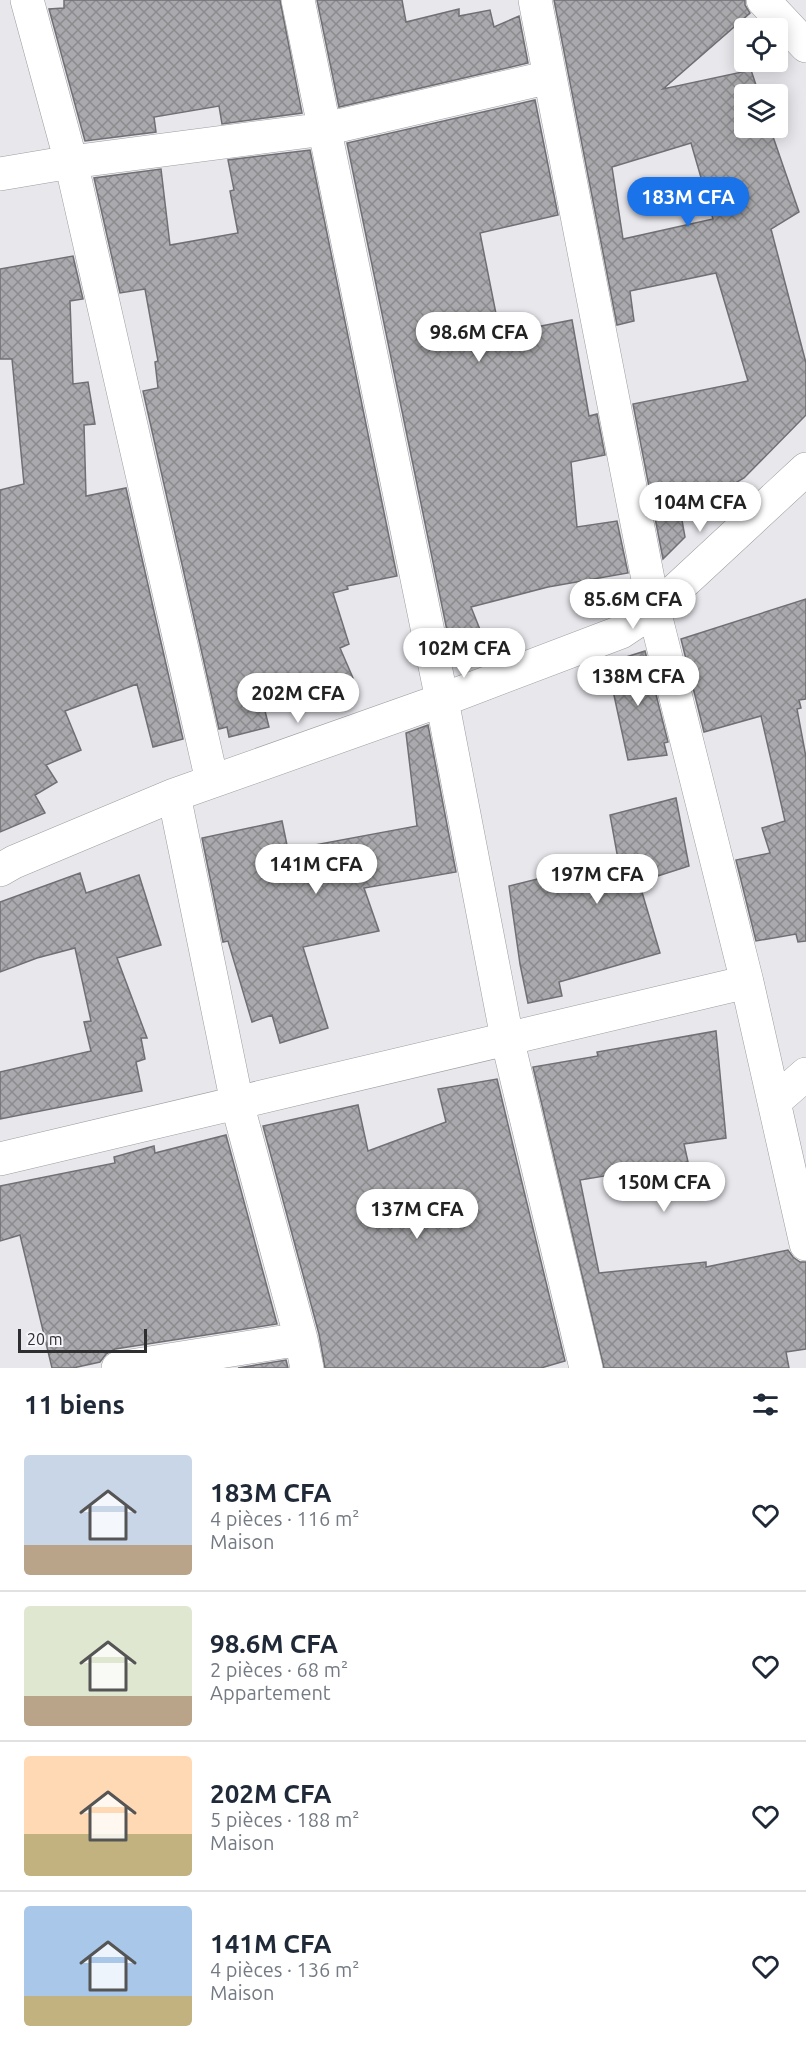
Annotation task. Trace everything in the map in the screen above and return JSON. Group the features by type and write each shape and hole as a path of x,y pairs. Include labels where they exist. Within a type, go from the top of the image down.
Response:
{"street":[{"path":"27,0 71,162 212,781"},
{"path":"298,0 442,700 507,1038 586,1368"},
{"path":"535,0 654,610 747,982 806,1244"},
{"path":"763,0 806,46"},
{"path":"0,174 71,162 325,129 550,77"},
{"path":"0,870 14,862 174,795 442,700 621,632 654,610 806,469"},
{"path":"118,1368 304,1353 237,1103 174,795"},
{"path":"0,1159 747,982"},
{"path":"774,1102 806,1074"}],"building":[{"path":"64,0 280,0 302,113 222,124 219,106 154,117 156,132 85,141 49,9 64,8"},
{"path":"317,0 402,0 406,22 459,9 459,16 490,10 494,27 519,16 528,63 339,107"},
{"path":"554,0 745,0 750,13 744,18 734,18 734,27 663,89 742,72 752,72 756,84 734,84 734,138 773,138 799,212 771,229 806,363 806,415 744,478 681,515 685,537 663,559 633,404 748,381 716,273 630,291 634,321 617,325","holes":["691,143 713,219 623,239 612,167"]},
{"path":"535,100 558,215 480,233 500,334 572,320 589,416 597,414 605,455 571,462 577,527 617,521 628,573 548,587 471,607 483,637 451,650 347,143"},
{"path":"310,150 397,576 347,586 348,589 333,593 349,644 340,648 353,678 264,707 269,727 229,737 227,727 219,729 143,391 158,388 155,362 158,361 145,289 120,293 94,178 161,169 170,245 238,233 230,191 234,190 228,160"},
{"path":"73,256 83,299 70,301 73,384 88,382 95,424 84,425 86,496 126,488 183,739 153,747 137,684 65,711 81,750 46,765 57,782 35,795 45,813 0,832 0,490 24,484 12,359 0,359 0,269"},
{"path":"806,599 806,699 799,700 801,708 797,709 806,757 806,941 798,942 796,934 756,941 736,860 770,853 762,828 785,821 761,716 704,732 681,639"},
{"path":"645,651 668,742 664,743 667,755 628,760 607,663"},
{"path":"428,725 456,872 364,888 379,931 303,947 328,1028 280,1043 272,1015 252,1022 228,941 223,942 202,838 282,821 288,850 417,826 406,733"},
{"path":"676,798 689,866 639,882 660,953 559,982 562,996 528,1003 509,886 618,859 610,815"},
{"path":"80,873 86,893 139,875 161,945 117,958 147,1038 141,1038 145,1059 136,1062 142,1091 0,1119 0,1072 91,1051 84,1022 91,1021 75,948 37,958 0,972 0,902"},
{"path":"716,1031 726,1138 684,1144 688,1162 580,1180 599,1273 706,1262 706,1267 788,1250 800,1262 806,1262 806,1349 786,1352 789,1368 604,1368 533,1067 598,1056 597,1052"},
{"path":"497,1079 565,1361 541,1368 325,1368 319,1334 263,1126 358,1105 368,1151 446,1122 438,1089"},
{"path":"226,1135 277,1324 115,1349 106,1354 100,1362 73,1368 52,1368 20,1235 0,1241 0,1186 115,1163 114,1157 154,1146 155,1153"},
{"path":"286,1360 288,1368 238,1368"}]}
